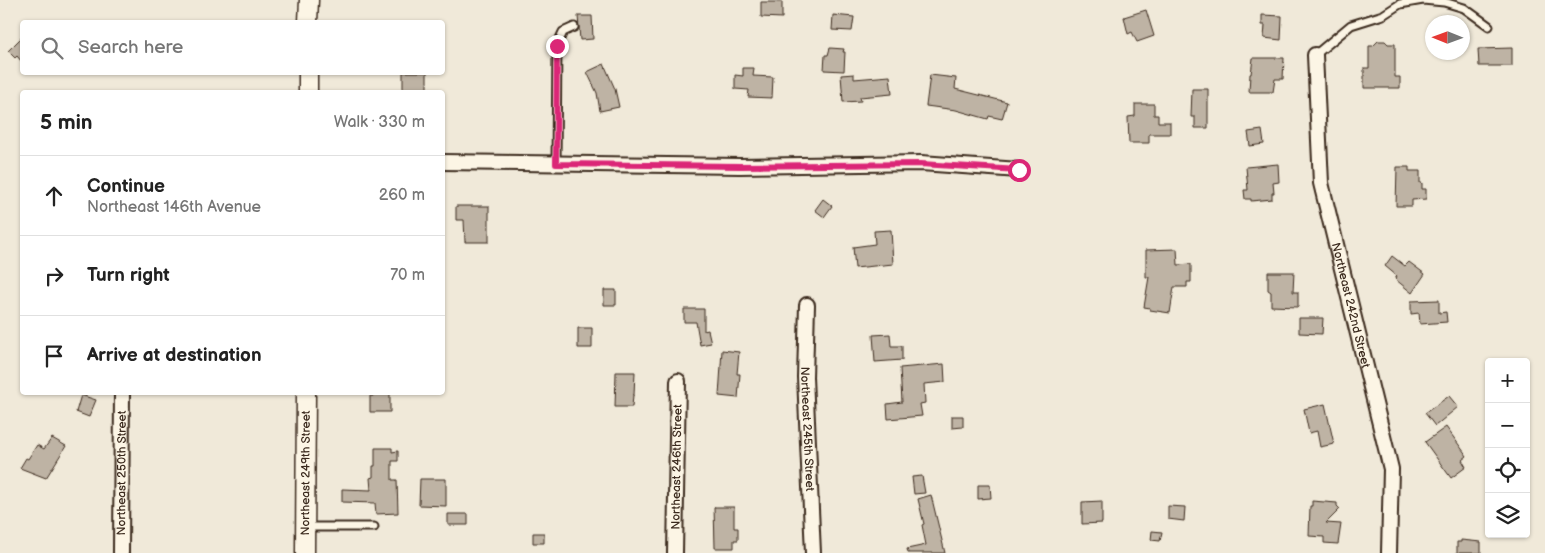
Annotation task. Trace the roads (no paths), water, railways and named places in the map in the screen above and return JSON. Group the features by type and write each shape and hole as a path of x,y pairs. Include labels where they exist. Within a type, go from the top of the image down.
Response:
{"street":[{"path":"308,0 308,20"},
{"name":"Northeast 242nd Street","path":"1315,55 1321,183 1390,468 1389,553"},
{"path":"308,75 308,90"},
{"path":"445,162 740,166 921,164 1019,170"},
{"name":"Northeast 245th Street","path":"807,305 806,377 813,553"},
{"name":"Northeast 246th Street","path":"675,553 678,381"},
{"name":"Northeast 250th Street","path":"121,553 122,395"},
{"name":"Northeast 249th Street","path":"305,553 306,395"}],"lane":[{"path":"1315,55 1351,25 1383,15 1400,4 1423,0 1444,2 1464,8 1489,26"},
{"path":"556,164 557,46 563,32 574,27"},
{"path":"305,527 374,527"}]}
